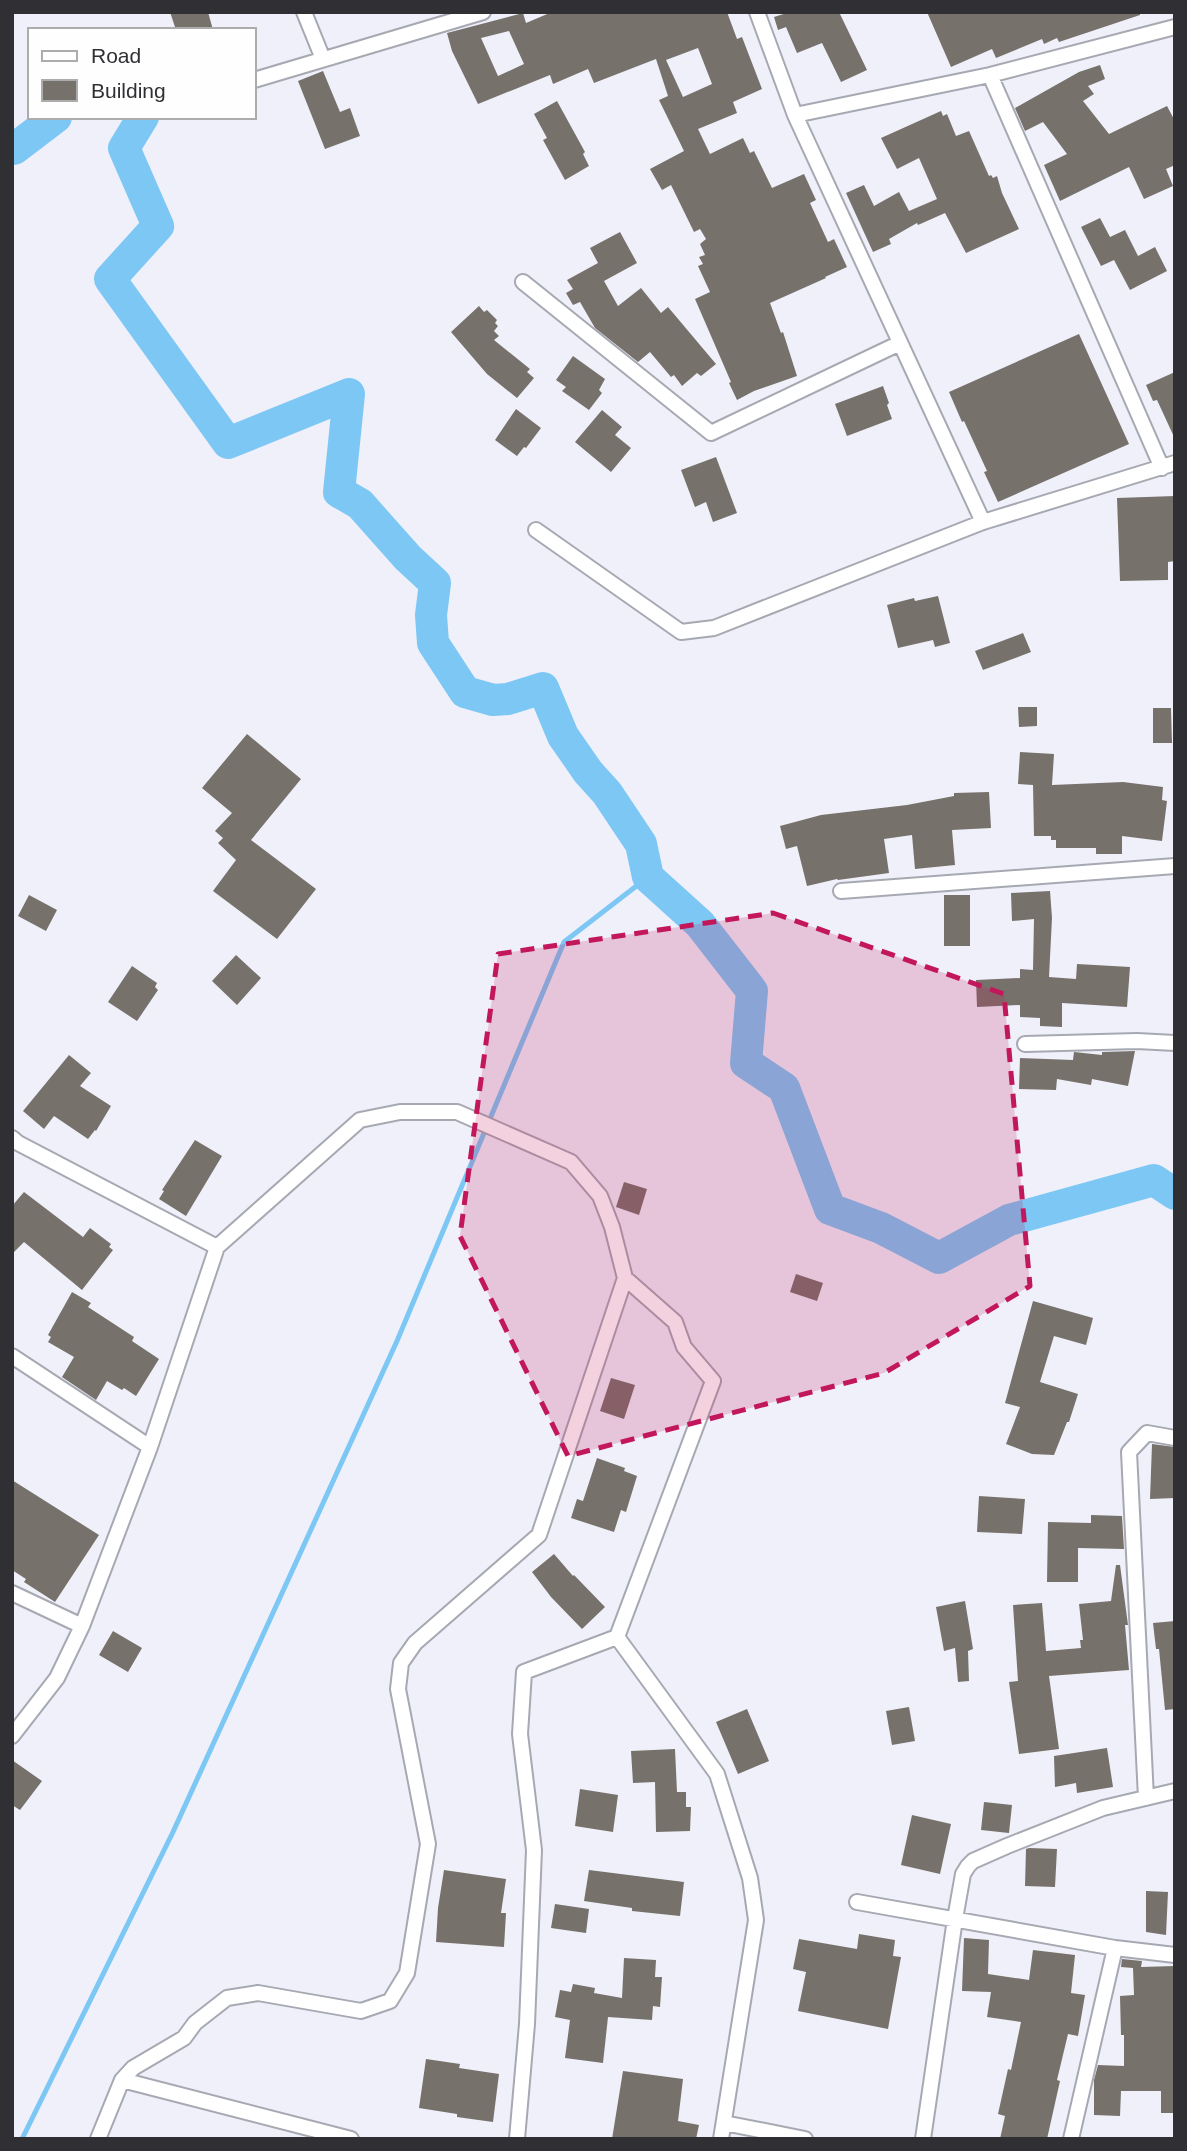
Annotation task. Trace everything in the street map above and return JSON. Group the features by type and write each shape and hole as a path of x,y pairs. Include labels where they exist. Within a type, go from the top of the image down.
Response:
{"street":[{"path":"304,12 323,59"},
{"path":"256,79 483,12"},
{"path":"757,12 796,115 983,522"},
{"path":"796,115 990,75 1175,27"},
{"path":"536,530 681,632 715,628 983,522 1168,465 990,75"},
{"path":"523,282 710,433 900,343"},
{"path":"841,891 1175,866"},
{"path":"1025,1044 1137,1041 1175,1043"},
{"path":"12,1736 57,1678 82,1626 150,1447 217,1247 360,1120 400,1112 457,1112 571,1162 600,1196 612,1227 625,1278 539,1535 415,1643 401,1663 398,1689 428,1844 407,1973 390,2001 361,2011 258,1993 227,1998 195,2024 184,2038 148,2057 122,2080 98,2139"},
{"path":"12,1138 217,1247"},
{"path":"517,2139 527,2024 534,1850 520,1734 524,1672 617,1637 713,1381 684,1347 674,1322 625,1278"},
{"path":"12,1356 150,1447"},
{"path":"1146,1798 1129,1452 1147,1433 1175,1438"},
{"path":"12,1593 82,1626"},
{"path":"617,1637 717,1774 750,1878 756,1920 720,2139"},
{"path":"923,2139 963,1874 973,1861 1103,1808 1175,1791"},
{"path":"857,1902 1115,1948 1175,1955"},
{"path":"1070,2139 1115,1948"},
{"path":"122,2080 351,2139"},
{"path":"724,2123 805,2139"}],"highlighted area":[{"path":"773,913 1004,994 1030,1286 884,1373 568,1456 460,1236 498,954"}],"building":[{"path":"170,12 208,12 212,28 175,28"},
{"path":"552,12 727,12 737,39 742,37 762,89 733,102 737,113 698,129 710,154 743,138 750,153 754,151 772,188 804,174 816,200 810,203 828,242 834,239 847,267 770,303 781,333 783,332 797,376 737,400 729,383 731,382 695,299 710,292 698,266 703,264 699,257 705,255 700,244 706,239 700,229 694,232 671,185 662,190 650,169 684,151 659,100 668,96 656,59 594,83 588,69 553,84 550,75 478,104 452,51 447,33 523,13 526,23","holes":["509,31 524,64 498,76 481,38","698,48 712,84 683,97 666,60"]},
{"path":"790,12 839,12 867,70 841,82 822,43 797,53 786,27 778,30 774,17"},
{"path":"927,12 1140,12 1140,15 1059,42 1057,38 1044,44 1042,39 996,58 992,49 951,67"},
{"path":"1100,65 1105,79 1088,86 1094,94 1083,101 1109,134 1167,106 1175,121 1175,165 1166,169 1173,186 1144,199 1129,167 1060,201 1044,165 1067,154 1043,122 1025,131 1015,108 1079,72"},
{"path":"323,71 340,112 350,108 360,136 325,149 298,81"},
{"path":"557,101 585,152 583,154 589,166 565,180 543,140 547,138 534,114"},
{"path":"941,111 943,116 947,114 956,136 969,131 989,176 997,176 1019,229 966,253 945,213 918,225 917,223 889,239 891,244 873,252 846,193 864,185 874,206 899,192 909,211 937,199 919,158 897,169 881,138"},
{"path":"1100,218 1110,237 1125,230 1138,256 1155,247 1167,271 1130,290 1114,260 1101,266 1081,227"},
{"path":"620,232 637,263 604,281 618,306 641,288 661,313 668,307 716,364 701,376 697,373 682,386 650,352 638,362 595,328 580,302 573,305 566,293 573,289 567,280 598,263 590,248"},
{"path":"479,306 497,320 495,323 498,326 494,331 499,336 494,340 530,369 527,372 534,378 517,398 487,374 451,332"},
{"path":"1079,334 1129,444 998,502 984,472 987,471 949,392"},
{"path":"573,356 605,379 599,390 602,393 589,410 562,391 566,387 556,380"},
{"path":"1175,372 1175,439 1157,400 1153,401 1146,385"},
{"path":"883,386 892,419 847,436 835,404"},
{"path":"516,409 541,428 517,456 495,440"},
{"path":"602,410 622,427 615,435 631,448 611,472 575,442"},
{"path":"716,457 737,513 713,522 706,502 695,507 681,470"},
{"path":"1175,496 1175,561 1168,562 1168,580 1120,581 1117,498"},
{"path":"938,596 950,643 935,647 933,640 898,648 887,605 914,598 915,601"},
{"path":"1023,633 1031,652 983,670 975,651"},
{"path":"1018,707 1037,707 1037,726 1019,727"},
{"path":"1153,708 1171,708 1172,743 1153,743"},
{"path":"247,734 301,779 251,840 316,889 277,939 213,891 236,860 218,843 223,838 215,831 232,813 202,788"},
{"path":"1020,752 1054,754 1052,785 1123,782 1163,787 1162,800 1167,801 1162,841 1122,836 1122,854 1096,854 1096,848 1056,848 1056,840 1051,840 1051,836 1034,836 1033,785 1018,784"},
{"path":"989,792 991,828 952,830 955,865 915,869 912,835 884,839 889,873 837,879 807,886 797,846 786,849 780,826 821,815 907,805 954,796 954,793"},
{"path":"1050,891 1052,918 1049,977 1076,979 1077,964 1130,967 1127,1007 1062,1003 1062,1027 1040,1026 1040,1018 1020,1017 1020,1005 977,1007 976,980 1020,978 1020,969 1033,970 1034,919 1012,921 1011,893"},
{"path":"29,895 57,910 46,931 18,916"},
{"path":"944,895 970,895 970,946 944,946"},
{"path":"236,955 261,978 237,1005 212,981"},
{"path":"132,966 157,983 155,987 158,990 137,1021 108,1002"},
{"path":"1135,1051 1128,1086 1092,1079 1091,1085 1057,1079 1056,1090 1019,1089 1020,1058 1073,1060 1074,1052 1102,1055 1102,1052"},
{"path":"69,1055 91,1073 80,1086 111,1106 88,1139 54,1116 44,1129 23,1111"},
{"path":"195,1140 222,1156 186,1216 159,1199 164,1191 162,1190"},
{"path":"624,1182 647,1189 639,1215 616,1207"},
{"path":"24,1192 83,1237 90,1228 111,1244 109,1247 113,1250 82,1290 24,1242 12,1254 12,1206"},
{"path":"796,1274 823,1283 817,1301 790,1292"},
{"path":"72,1292 91,1303 88,1307 134,1337 132,1341 159,1359 136,1396 107,1381 96,1400 62,1377 74,1357 48,1342 51,1337 48,1335"},
{"path":"1033,1301 1093,1318 1086,1345 1054,1336 1040,1382 1078,1394 1054,1455 1032,1454 1006,1444 1020,1407 1005,1403"},
{"path":"611,1378 635,1385 624,1419 600,1411"},
{"path":"1152,1444 1175,1447 1175,1498 1150,1499"},
{"path":"597,1458 625,1468 624,1471 637,1476 626,1512 621,1510 614,1532 571,1518 577,1499 583,1501"},
{"path":"12,1480 99,1535 55,1602 24,1582 26,1579 12,1570"},
{"path":"979,1496 1025,1499 1022,1534 977,1532"},
{"path":"1091,1515 1122,1516 1124,1549 1078,1548 1078,1582 1047,1582 1048,1522 1091,1523"},
{"path":"554,1554 605,1607 582,1629 551,1597 532,1572"},
{"path":"1116,1565 1120,1565 1128,1625 1125,1625 1129,1670 1049,1676 1059,1749 1019,1754 1009,1682 1018,1681 1013,1605 1042,1603 1046,1651 1081,1648 1080,1640 1083,1640 1079,1604 1111,1601"},
{"path":"965,1601 973,1649 968,1651 969,1681 958,1682 955,1648 944,1651 936,1607"},
{"path":"1175,1621 1175,1709 1165,1710 1159,1649 1156,1649 1153,1623"},
{"path":"113,1631 142,1648 128,1672 99,1655"},
{"path":"909,1707 915,1741 892,1745 886,1711"},
{"path":"747,1709 769,1761 738,1774 716,1722"},
{"path":"1107,1748 1113,1787 1077,1793 1076,1783 1055,1787 1054,1756"},
{"path":"675,1749 677,1792 686,1792 686,1807 691,1807 690,1831 656,1832 655,1782 633,1783 631,1751"},
{"path":"12,1760 42,1781 20,1810 12,1805"},
{"path":"580,1789 618,1795 613,1832 575,1826"},
{"path":"984,1802 1012,1805 1009,1833 981,1830"},
{"path":"912,1815 951,1824 940,1874 901,1865"},
{"path":"1026,1849 1057,1849 1055,1887 1025,1886"},
{"path":"444,1870 506,1879 501,1913 506,1913 504,1947 436,1942"},
{"path":"589,1870 684,1882 680,1916 632,1911 632,1908 584,1901"},
{"path":"1146,1891 1168,1892 1166,1935 1146,1932"},
{"path":"555,1904 589,1909 586,1933 551,1928"},
{"path":"859,1934 895,1940 893,1956 901,1957 888,2029 798,2011 806,1972 793,1969 799,1939 857,1949"},
{"path":"964,1938 989,1940 988,1974 1029,1980 1033,1950 1075,1955 1071,1993 1085,1995 1078,2036 1068,2034 1047,2139 1000,2139 1005,2116 998,2114 1021,2022 987,2017 991,1992 962,1991"},
{"path":"624,1958 656,1960 655,1977 662,1977 660,2007 653,2006 652,2020 608,2017 603,2063 565,2058 570,2020 555,2017 560,1990 571,1992 573,1984 595,1988 594,1993 622,1998"},
{"path":"1122,1959 1142,1961 1141,1967 1175,1966 1175,2113 1161,2113 1161,2091 1121,2091 1120,2116 1094,2115 1094,2080 1098,2065 1124,2066 1120,1996 1134,1995 1133,1968 1121,1967"},
{"path":"426,2059 460,2064 459,2068 499,2074 493,2122 419,2108"},
{"path":"623,2071 683,2079 678,2121 699,2125 696,2139 612,2139"}],"waterway":[{"path":"12,146 14,149 53,119"},
{"path":"142,119 124,148 158,226 110,279 228,443 349,394 339,492 360,504 408,558 435,583 431,615 433,643 465,692 493,700 508,699 543,688 563,736 588,772 607,793 641,844 648,877 700,924 752,991 746,1063 784,1088 830,1209 881,1228 939,1258 1009,1220 1154,1180 1175,1194"},
{"path":"22,2139 173,1832 397,1341 564,942 648,877"}]}
